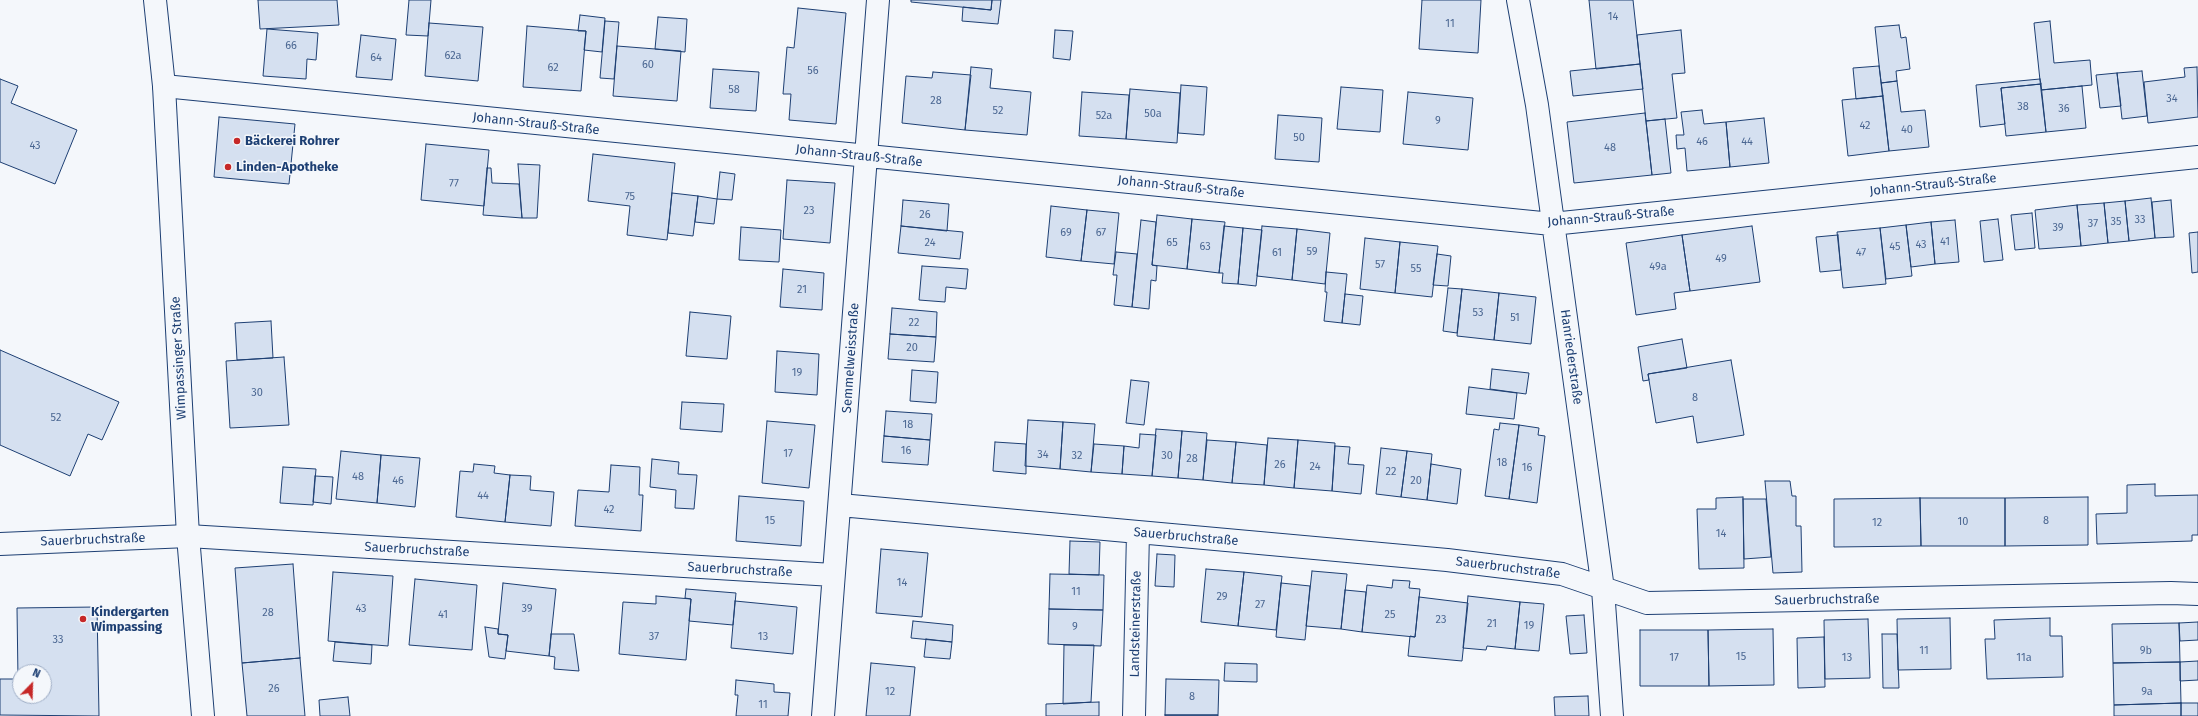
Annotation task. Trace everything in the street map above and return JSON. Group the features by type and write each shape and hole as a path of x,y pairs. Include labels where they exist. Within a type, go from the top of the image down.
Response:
{"street":[{"name":"Wimpassinger Straße","path":"155,0 164,86 188,536 203,716"},
{"name":"Semmelweisstraße","path":"822,716 840,505 878,0"},
{"name":"Hanriederstraße","path":"1518,0 1537,105 1552,224 1603,589 1612,716"},
{"name":"Johann-Strauß-Straße","path":"164,86 865,157 1552,224 2198,157"},
{"name":"Sauerbruchstraße","path":"840,505 1447,560 1562,574 1647,603 2171,592 2198,594"},
{"name":"Landsteinerstraße","path":"1134,716 1138,532"},
{"name":"Sauerbruchstraße","path":"0,544 188,536 833,575"}],"building":[{"path":"258,0 337,0 339,25 260,29"},
{"path":"409,0 431,0 428,36 406,35"},
{"path":"911,0 992,0 991,10 911,2"},
{"path":"992,0 1001,0 998,24 962,21 963,7 991,10"},
{"path":"1422,0 1481,0 1478,53 1419,49"},
{"path":"1589,0 1633,0 1640,64 1596,69"},
{"path":"798,8 846,13 836,124 789,120 791,94 783,94 787,47 794,48"},
{"path":"580,15 605,18 602,52 584,50 586,31 578,31"},
{"path":"658,17 687,19 685,52 655,49"},
{"path":"605,21 619,22 614,79 600,78"},
{"path":"2050,21 2054,63 2090,60 2092,85 2041,90 2034,23"},
{"path":"429,23 483,27 478,81 425,76"},
{"path":"1899,25 1901,38 1906,37 1910,69 1896,71 1897,81 1881,83 1875,27"},
{"path":"527,26 586,31 581,91 523,87"},
{"path":"267,29 318,33 316,60 307,59 306,79 263,76"},
{"path":"1055,30 1073,31 1070,60 1053,58"},
{"path":"1681,30 1685,73 1672,74 1677,118 1646,121 1637,35"},
{"path":"361,35 396,39 392,80 356,77"},
{"path":"617,46 681,51 677,101 613,96"},
{"path":"1640,64 1643,89 1573,96 1570,71"},
{"path":"1879,66 1883,96 1856,99 1853,68"},
{"path":"971,67 992,69 990,88 1031,92 1027,135 965,130"},
{"path":"2197,67 2198,117 2148,123 2144,82 2185,77 2184,68"},
{"path":"713,69 759,72 756,111 710,108"},
{"path":"2142,71 2147,116 2122,119 2117,73"},
{"path":"933,72 971,75 965,130 902,123 906,76 932,78"},
{"path":"2117,73 2121,106 2100,108 2096,75"},
{"path":"0,79 18,86 11,103 77,130 55,184 0,162"},
{"path":"2040,79 2041,84 2001,88 2005,124 1980,127 1976,85"},
{"path":"1897,81 1901,112 1925,110 1929,147 1889,151 1881,83"},
{"path":"2041,84 2046,132 2006,136 2001,88"},
{"path":"1181,85 1207,87 1204,135 1178,133"},
{"path":"2082,86 2086,128 2046,132 2041,90"},
{"path":"1341,87 1383,90 1380,132 1337,129"},
{"path":"1130,89 1180,93 1177,143 1126,139"},
{"path":"1082,92 1129,95 1126,139 1079,136"},
{"path":"1408,92 1473,98 1468,150 1403,144"},
{"path":"1883,96 1889,151 1848,156 1842,100"},
{"path":"1702,110 1704,124 1726,122 1730,167 1687,171 1685,148 1677,149 1676,135 1684,135 1681,112"},
{"path":"1645,113 1652,175 1574,183 1567,122"},
{"path":"1278,115 1322,118 1319,162 1275,159"},
{"path":"219,117 295,124 289,184 214,177"},
{"path":"1764,118 1769,163 1730,167 1726,122"},
{"path":"1665,119 1671,173 1652,175 1646,121"},
{"path":"426,144 489,150 484,206 421,200"},
{"path":"593,154 675,163 667,240 627,235 630,206 588,201"},
{"path":"518,164 540,165 537,218 522,218"},
{"path":"487,168 491,168 492,183 519,184 522,218 483,215"},
{"path":"720,172 735,174 732,200 717,199"},
{"path":"787,180 835,183 830,243 783,239"},
{"path":"672,193 698,196 693,236 668,233"},
{"path":"698,196 717,199 714,224 695,222"},
{"path":"2151,198 2155,238 2129,241 2125,201"},
{"path":"903,200 949,204 947,231 901,226"},
{"path":"2171,200 2174,237 2155,238 2152,202"},
{"path":"2125,201 2129,241 2108,243 2104,203"},
{"path":"2104,203 2108,243 2081,246 2077,205"},
{"path":"2077,205 2081,246 2039,249 2035,210"},
{"path":"1051,206 1087,210 1081,261 1046,257"},
{"path":"1087,210 1119,213 1114,264 1081,261"},
{"path":"2032,213 2035,248 2015,250 2011,215"},
{"path":"1157,215 1192,219 1187,269 1152,265"},
{"path":"1192,219 1225,222 1219,273 1187,269"},
{"path":"1998,219 2003,260 1984,262 1980,221"},
{"path":"1141,220 1156,222 1152,265 1157,266 1156,281 1151,280 1149,309 1132,307"},
{"path":"1955,220 1959,262 1935,264 1931,222"},
{"path":"1931,222 1935,264 1911,267 1906,225"},
{"path":"1906,225 1912,276 1886,279 1880,228"},
{"path":"901,226 963,232 960,259 898,253"},
{"path":"1224,226 1243,228 1238,284 1222,283 1223,273 1219,273"},
{"path":"1262,226 1297,229 1292,280 1257,276"},
{"path":"1752,226 1760,282 1690,291 1682,235"},
{"path":"741,227 781,230 779,262 739,260"},
{"path":"1243,228 1262,230 1256,286 1238,284"},
{"path":"1880,228 1886,284 1843,288 1837,232"},
{"path":"1297,229 1330,233 1325,284 1292,280"},
{"path":"2198,232 2198,272 2192,273 2189,233"},
{"path":"1682,235 1690,291 1674,293 1676,309 1636,315 1626,243"},
{"path":"1838,235 1841,270 1820,272 1816,237"},
{"path":"1365,238 1400,242 1395,293 1360,289"},
{"path":"1400,242 1438,246 1432,297 1395,293"},
{"path":"1116,252 1137,254 1132,307 1114,305 1117,275 1113,275"},
{"path":"1437,254 1451,256 1448,286 1433,285"},
{"path":"922,266 968,269 966,289 946,287 945,302 919,300"},
{"path":"783,269 824,273 822,310 780,307"},
{"path":"1326,272 1347,274 1342,323 1324,321 1327,292 1325,292"},
{"path":"1448,288 1462,289 1457,333 1443,331"},
{"path":"1462,289 1499,293 1494,340 1457,336"},
{"path":"1499,293 1536,297 1531,344 1494,340"},
{"path":"1345,294 1363,296 1360,325 1342,323"},
{"path":"892,308 937,312 936,337 890,334"},
{"path":"690,312 731,316 727,359 686,356"},
{"path":"271,321 273,358 237,360 235,323"},
{"path":"890,334 936,337 934,362 888,359"},
{"path":"1682,339 1687,368 1648,374 1649,380 1643,381 1638,347"},
{"path":"0,350 119,402 102,440 88,434 70,476 0,445"},
{"path":"777,351 819,354 817,395 775,392"},
{"path":"284,357 289,425 230,428 226,361"},
{"path":"1731,360 1744,435 1697,443 1693,416 1656,423 1648,374"},
{"path":"1492,369 1529,373 1526,394 1490,389"},
{"path":"912,370 938,372 936,403 910,401"},
{"path":"1131,380 1149,382 1144,425 1126,423"},
{"path":"1469,387 1517,393 1514,419 1466,414"},
{"path":"682,402 724,404 722,432 680,429"},
{"path":"886,411 932,414 930,440 884,436"},
{"path":"1028,420 1063,422 1060,469 1025,466"},
{"path":"767,421 815,425 809,488 762,483"},
{"path":"1063,422 1095,424 1091,472 1060,469"},
{"path":"1500,423 1519,425 1509,499 1485,496 1494,429 1499,430"},
{"path":"1519,425 1539,428 1538,435 1545,436 1537,503 1509,499"},
{"path":"1156,429 1182,431 1178,478 1152,476"},
{"path":"1182,431 1207,433 1203,480 1178,478"},
{"path":"1140,434 1156,435 1152,476 1122,474 1124,446 1139,448"},
{"path":"884,436 930,440 928,465 882,462"},
{"path":"1268,438 1298,440 1294,488 1264,485"},
{"path":"1207,440 1236,442 1232,483 1203,480"},
{"path":"1298,440 1335,443 1332,491 1294,488"},
{"path":"995,442 1026,444 1026,474 993,471"},
{"path":"1236,442 1267,445 1264,485 1232,483"},
{"path":"1094,444 1124,446 1122,474 1091,472"},
{"path":"1335,446 1350,447 1348,464 1364,465 1361,494 1332,491"},
{"path":"1381,448 1407,451 1401,497 1376,494"},
{"path":"341,451 381,455 377,503 336,499"},
{"path":"1407,451 1432,454 1427,500 1401,497"},
{"path":"381,455 420,458 415,507 377,503"},
{"path":"652,459 679,462 678,474 697,475 694,509 675,508 676,490 650,487"},
{"path":"474,464 495,466 494,473 510,475 505,522 456,517 460,471 473,472"},
{"path":"1431,464 1461,469 1457,504 1427,500"},
{"path":"611,465 640,467 639,495 643,495 641,531 575,526 578,490 609,492"},
{"path":"283,467 316,469 313,505 280,503"},
{"path":"510,475 531,476 530,490 554,492 551,526 505,522"},
{"path":"315,476 333,477 331,504 313,502"},
{"path":"1765,481 1790,481 1792,496 1796,496 1796,526 1801,526 1802,572 1773,573"},
{"path":"2155,484 2155,496 2198,495 2198,535 2192,535 2192,541 2097,544 2096,514 2127,513 2127,485"},
{"path":"739,496 804,501 801,546 736,541"},
{"path":"1743,497 1744,568 1699,569 1697,509 1716,509 1716,498"},
{"path":"2088,497 2088,545 2005,546 2005,498"},
{"path":"1920,498 2005,498 2005,546 1921,546"},
{"path":"1920,498 1921,546 1834,547 1834,499"},
{"path":"1743,499 1766,499 1771,557 1744,559"},
{"path":"1070,541 1100,542 1099,575 1069,574"},
{"path":"881,549 928,553 922,617 876,613"},
{"path":"1157,554 1175,555 1174,587 1155,586"},
{"path":"293,564 300,658 242,663 235,568"},
{"path":"1206,569 1244,572 1238,626 1201,622"},
{"path":"1312,571 1347,574 1341,629 1306,626"},
{"path":"333,572 393,576 388,646 328,641"},
{"path":"1244,572 1282,576 1276,630 1238,626"},
{"path":"1050,574 1104,575 1103,610 1049,609"},
{"path":"415,579 477,585 472,650 409,645"},
{"path":"1393,580 1410,581 1409,588 1420,589 1415,637 1362,632 1367,585 1392,588"},
{"path":"503,583 556,589 549,656 506,651 508,635 498,634"},
{"path":"1281,583 1310,586 1305,640 1276,637"},
{"path":"686,589 736,593 733,625 689,621 691,599 685,598"},
{"path":"1345,590 1366,592 1362,632 1341,629"},
{"path":"656,596 691,599 686,660 619,654 623,602 656,604"},
{"path":"1468,596 1520,602 1515,649 1487,646 1486,650 1463,648"},
{"path":"1419,597 1468,603 1462,661 1408,656 1410,636 1415,637"},
{"path":"735,601 797,607 793,654 731,648"},
{"path":"1520,602 1544,604 1539,651 1515,649"},
{"path":"97,607 99,716 0,715 0,679 12,679 12,704 52,704 52,664 18,664 17,608"},
{"path":"1049,609 1103,610 1101,646 1048,644"},
{"path":"1584,615 1587,653 1570,654 1566,616"},
{"path":"1950,618 1951,669 1898,670 1897,619"},
{"path":"2050,618 2050,636 2062,636 2063,677 1987,679 1985,639 1995,639 1994,620"},
{"path":"1868,619 1870,678 1825,679 1824,620"},
{"path":"913,621 953,625 952,642 911,638"},
{"path":"2198,622 2198,640 2180,641 2179,623"},
{"path":"2179,623 2180,662 2113,663 2112,624"},
{"path":"485,627 498,629 498,634 508,635 505,659 489,657"},
{"path":"1773,629 1774,685 1709,686 1708,630"},
{"path":"1640,630 1708,630 1709,686 1640,686"},
{"path":"551,634 574,634 579,671 554,669 555,657 549,656"},
{"path":"1882,634 1897,634 1899,688 1883,688"},
{"path":"1824,637 1825,687 1798,688 1797,638"},
{"path":"926,639 952,642 950,659 924,657"},
{"path":"335,642 372,645 371,664 333,661"},
{"path":"1064,645 1094,645 1091,702 1063,704"},
{"path":"300,658 305,716 247,716 242,663"},
{"path":"2198,661 2198,680 2180,681 2180,662"},
{"path":"2180,662 2181,703 2114,705 2113,663"},
{"path":"871,663 915,667 910,716 866,716"},
{"path":"1225,663 1257,664 1257,682 1224,681"},
{"path":"1166,679 1219,680 1218,715 1165,715"},
{"path":"736,680 774,684 774,692 790,693 788,716 736,716 738,695 735,695"},
{"path":"1588,696 1589,716 1555,716 1554,697"},
{"path":"348,697 350,716 320,716 319,700"},
{"path":"1099,702 1099,716 1046,716 1046,704"},
{"path":"2181,703 2198,703 2198,716 2181,716"},
{"path":"2181,703 2181,716 2114,716 2114,705"},
{"path":"1218,715 1218,716 1165,716"}],"place":[{"name":"Bäckerei Rohrer","path":"237,141"},
{"name":"Linden-Apotheke","path":"228,167"},
{"name":"Kindergarten Wimpassing","path":"83,619"}]}
